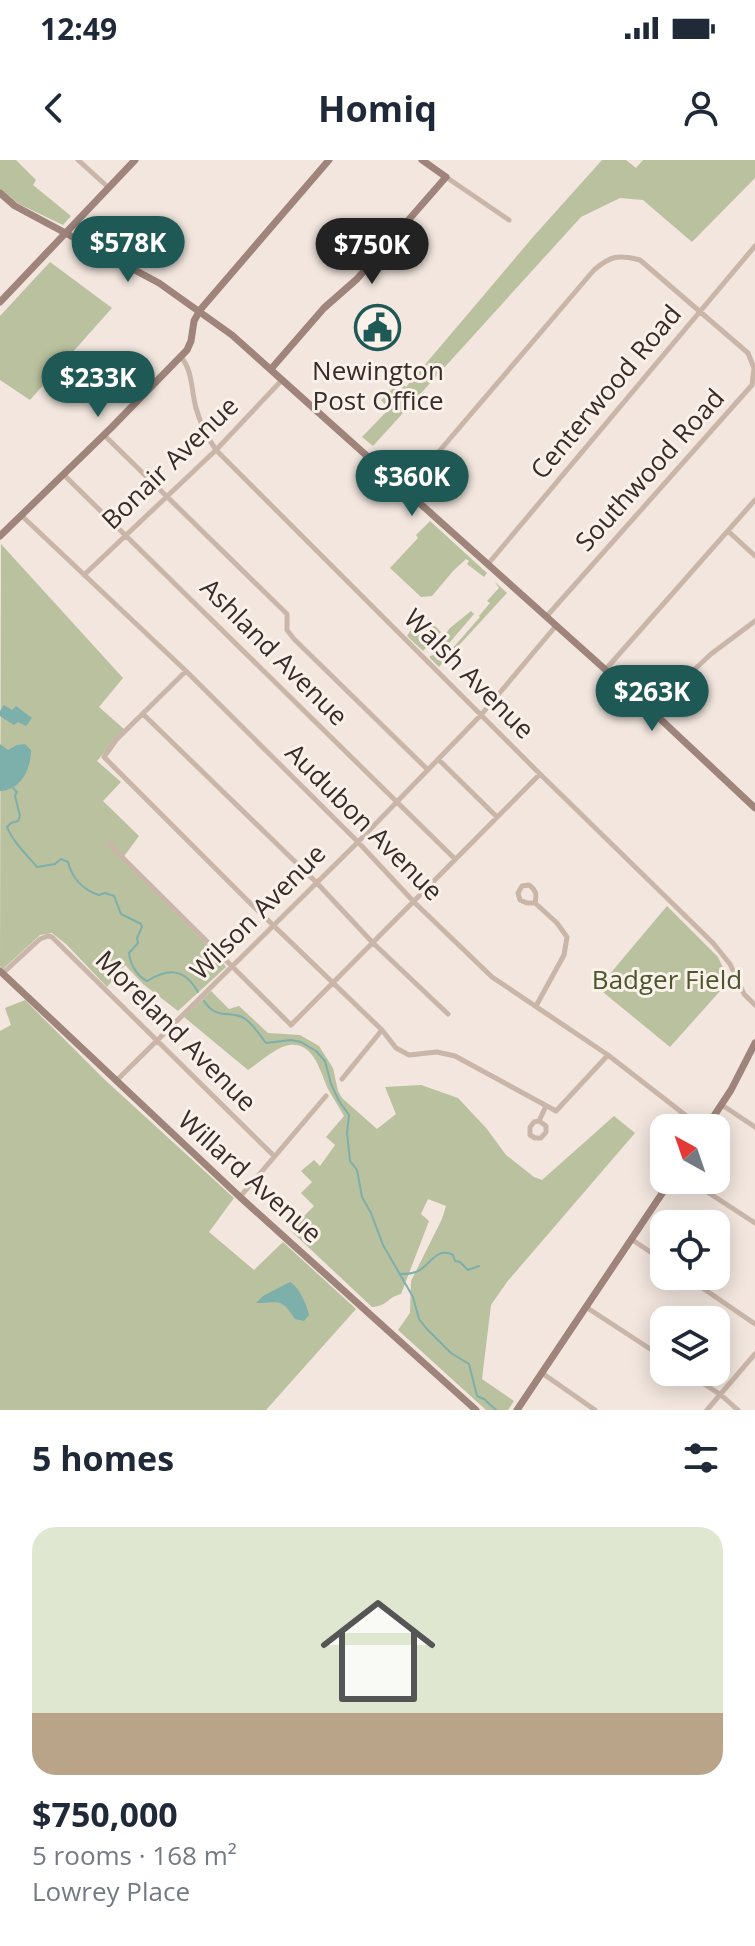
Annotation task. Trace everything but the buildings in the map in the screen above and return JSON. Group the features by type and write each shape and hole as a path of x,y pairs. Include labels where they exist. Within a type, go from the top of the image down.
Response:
{"main road":[{"path":"0,302 135,160"},
{"path":"0,536 181,357 191,345 194,321 200,310 329,160"},
{"path":"271,369 324,308 357,279 446,177 422,160"},
{"path":"0,193 15,206 157,282 232,335 656,715 755,808"},
{"name":"Willard Avenue","path":"1,972 240,1197 476,1410"},
{"path":"715,1114 755,1043"},
{"path":"517,1410 662,1194"}],"street":[{"path":"78,160 109,188"},
{"path":"446,177 509,220"},
{"name":"Centerwood Road","path":"488,564 755,246"},
{"name":"Southwood Road","path":"405,491 594,270 606,260 617,257 640,260 748,353 754,368 752,385 545,617"},
{"name":"Walsh Avenue","path":"181,357 189,369 197,409 216,450 720,951 744,994 755,1005"},
{"name":"Bonair Avenue","path":"84,575 216,450 283,379"},
{"path":"104,435 287,614 287,630 294,639 428,770"},
{"name":"Ashland Avenue","path":"64,475 455,859"},
{"path":"605,670 755,500"},
{"name":"Audubon Avenue","path":"22,516 186,671 492,977 608,1055 686,1114"},
{"path":"728,531 755,556"},
{"path":"656,715 695,669 755,621"},
{"name":"Wilson Avenue","path":"116,1081 428,770 481,715 555,627"},
{"path":"186,671 104,757 382,1030 396,1048 409,1055 437,1052 455,1056 556,1111 608,1055"},
{"path":"143,714 448,1014"},
{"path":"438,759 497,817"},
{"path":"108,843 291,1025 540,774"},
{"path":"535,903 567,937 564,955 536,1006"},
{"name":"Moreland Avenue","path":"1,972 40,939 48,936 56,940 274,1156"},
{"path":"342,1079 382,1030"},
{"path":"240,1197 326,1096"},
{"path":"722,1105 755,1127"},
{"path":"539,1121 546,1106"},
{"path":"710,1194 755,1223"},
{"path":"631,1239 650,1252"},
{"path":"705,1290 755,1324"},
{"path":"585,1307 650,1349"},
{"path":"707,1410 755,1354"},
{"path":"541,1373 595,1410"},
{"path":"707,1386 738,1410"}],"green space":[{"path":"0,160 16,160 36,180 33,185 71,216 63,225 19,204 0,189"},
{"path":"602,160 626,160 636,168 643,160 755,160 755,178 692,242 643,200 620,198 581,217 373,446 362,437 389,409 381,400 399,382 406,387"},
{"path":"50,262 112,308 30,400 0,380 0,316"},
{"path":"430,521 487,573 484,577 467,564 469,561 466,559 432,596 421,597 390,568"},
{"path":"1,544 123,678 99,707 124,729 97,761 121,782 103,801 139,836 122,859 226,967 178,1011 143,984 125,965 107,987 52,933 40,935 3,969 0,966"},
{"path":"495,582 507,593 439,667 430,656 437,654 444,658 490,603 487,601 499,588"},
{"path":"471,611 474,614 445,648 440,648 438,644 450,628"},
{"path":"428,619 441,632 423,651 407,636"},
{"name":"Badger Field","path":"667,906 718,957 729,981 670,1047 598,988"},
{"path":"211,991 229,1009 239,1006 268,1033 300,1035 319,1046 333,1068 342,1098 377,1129 396,1114 385,1087 421,1085 458,1098 506,1155 542,1180 614,1116 635,1133 507,1282 491,1305 482,1379 514,1401 508,1410 486,1410 398,1330 410,1313 411,1281 446,1206 428,1199 421,1214 429,1221 401,1294 372,1307 290,1230 314,1206 301,1193 312,1182 301,1171 314,1160 320,1166 335,1145 326,1137 344,1116 309,1051 295,1045 285,1046 248,1070 184,1017"},
{"path":"25,1000 104,1079 234,1198 209,1232 254,1270 283,1242 356,1309 266,1410 0,1410 0,1031 11,1025 5,1008"}],"water":[{"path":"4,705 12,710 16,706 32,718 26,726 18,722 14,725 0,716"},
{"path":"0,744 8,750 25,744 31,750 29,764 19,783 0,791"},
{"path":"290,1282 306,1306 309,1315 304,1321 295,1319 283,1304 256,1303"}],"waterway":[{"path":"13,788 17,792 15,796 20,816 18,821 7,827 37,867 55,864 61,859 68,862 83,887 99,895 114,896 121,914 142,927 138,943 129,953 137,973 147,981 169,972 176,973 187,978 198,992"},
{"path":"204,1001 214,1011 244,1018 266,1043 301,1042 325,1061 331,1084 349,1115 350,1161 357,1170 362,1197 383,1245 413,1297 419,1319 451,1353 469,1364 477,1396 496,1410"},
{"path":"400,1274 418,1271 443,1253 453,1255 455,1261 468,1270 479,1266"}],"place":[{"name":"Newington Post Office","path":"378,328"}]}
